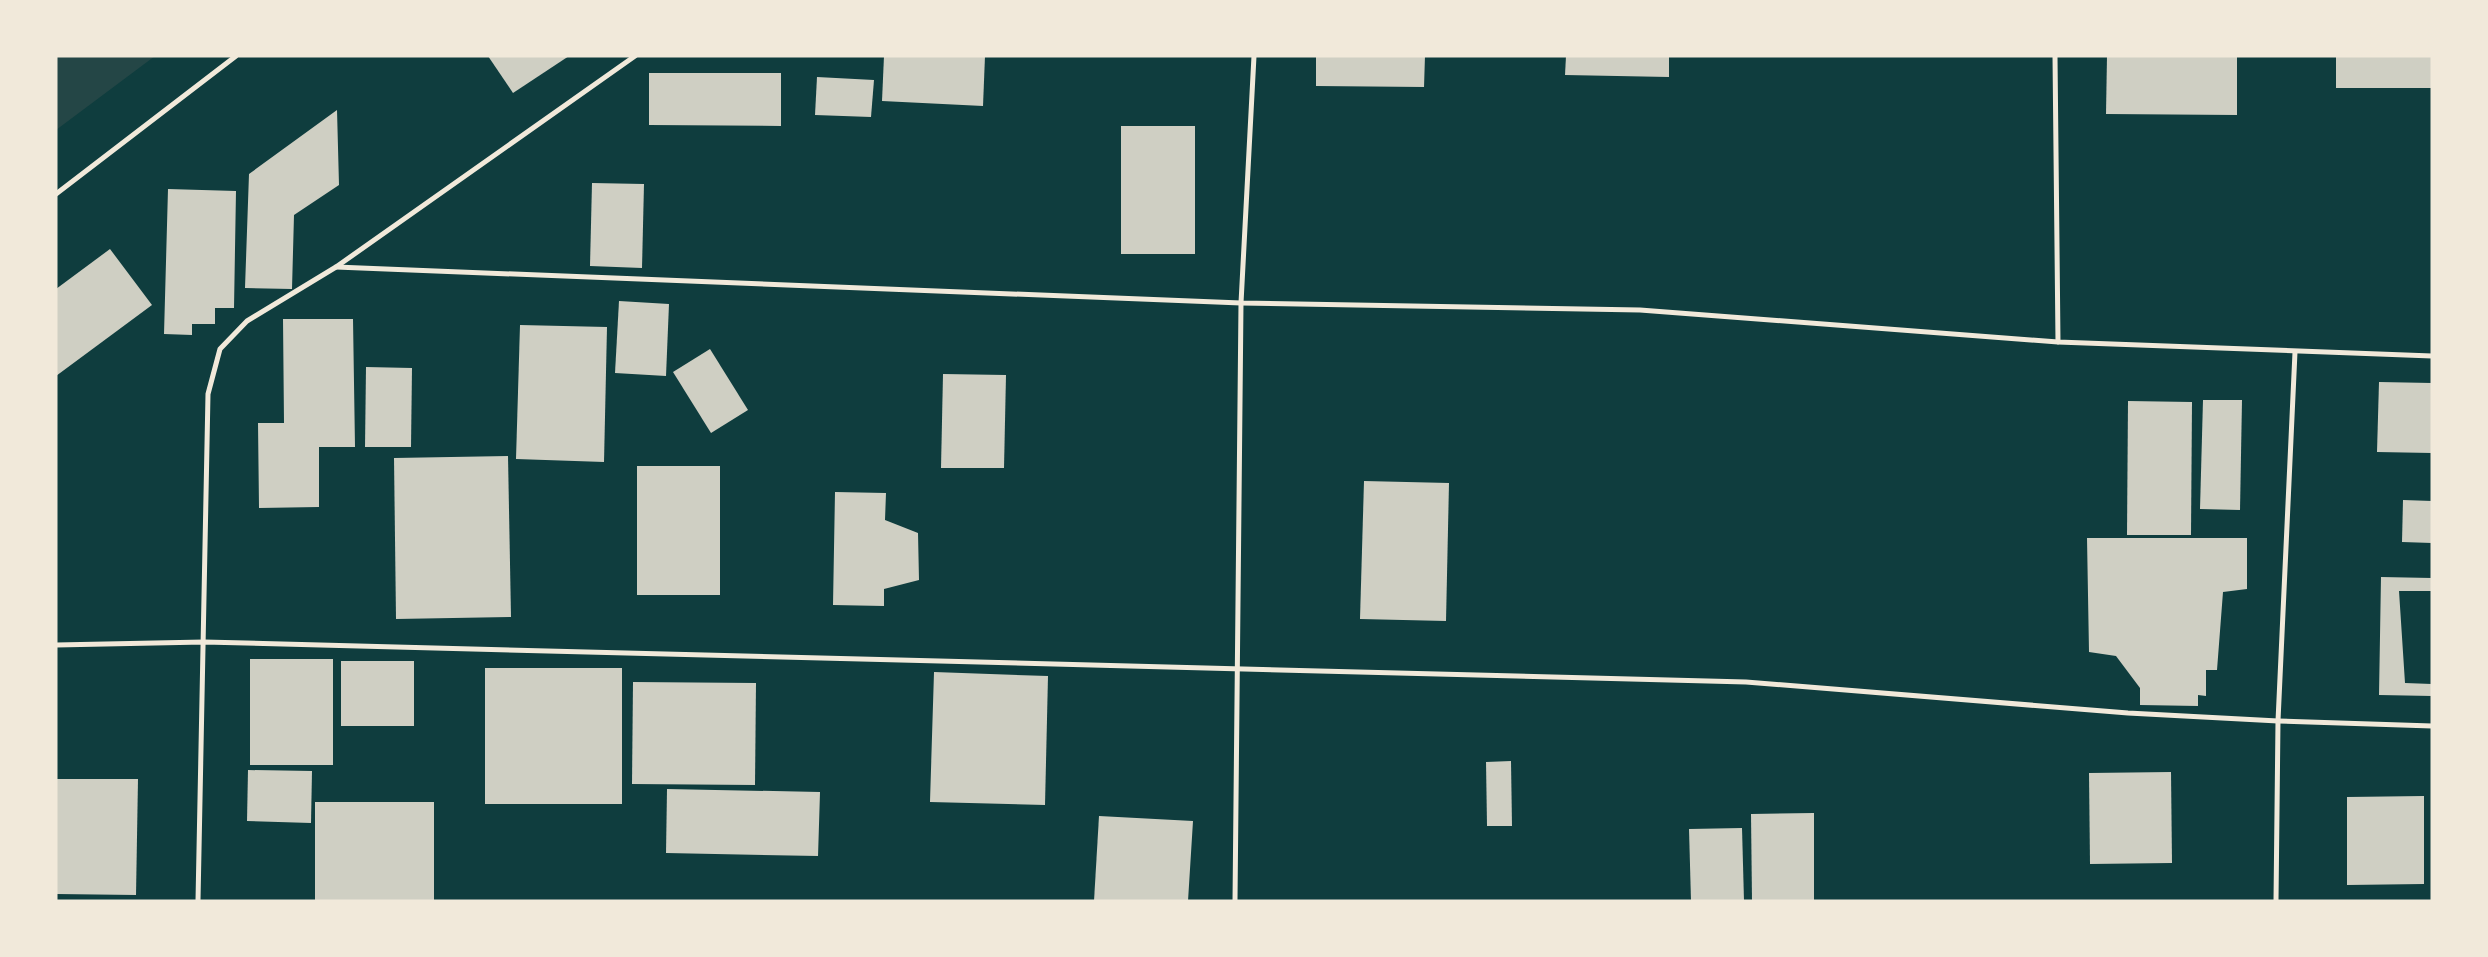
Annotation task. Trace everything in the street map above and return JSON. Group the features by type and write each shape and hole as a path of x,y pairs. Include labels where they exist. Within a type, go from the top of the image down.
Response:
{"street":[{"path":"56,194 236,56"},
{"path":"198,901 208,394 220,350 247,322 336,267 635,56"},
{"path":"1235,901 1241,303 1254,56"},
{"path":"2055,56 2058,342"},
{"path":"336,267 1241,303 1640,310 2058,342 2432,356"},
{"path":"2276,901 2278,721 2295,352"},
{"path":"56,644 204,642 1746,682 2128,713 2278,721 2432,726"}],"shaded area":[{"path":"56,56 155,56 56,130"}],"building":[{"path":"488,56 569,56 513,93"},
{"path":"884,56 985,56 983,106 882,101"},
{"path":"1316,56 1425,56 1424,87 1316,86"},
{"path":"1566,56 1669,56 1669,77 1565,75"},
{"path":"2107,56 2237,56 2237,115 2106,114"},
{"path":"2336,56 2432,56 2432,88 2336,88"},
{"path":"649,73 781,73 781,126 649,125"},
{"path":"817,77 874,80 871,117 815,115"},
{"path":"337,110 339,185 294,215 292,289 245,288 249,174"},
{"path":"1121,126 1195,126 1195,254 1121,254"},
{"path":"592,183 644,184 642,268 590,266"},
{"path":"168,189 236,191 234,308 215,308 215,324 192,324 192,335 164,334"},
{"path":"110,249 152,305 56,376 56,289"},
{"path":"619,301 669,304 666,376 615,373"},
{"path":"283,319 353,319 355,447 319,447 319,507 259,508 258,423 284,423"},
{"path":"520,325 607,327 604,462 516,459"},
{"path":"710,349 748,410 711,433 673,372"},
{"path":"366,367 412,368 411,447 365,447"},
{"path":"943,374 1006,375 1004,468 941,468"},
{"path":"2379,382 2432,383 2432,453 2377,452"},
{"path":"2203,400 2242,400 2240,510 2200,509"},
{"path":"2128,401 2192,402 2191,535 2127,535"},
{"path":"508,456 511,617 396,619 394,458"},
{"path":"637,466 720,466 720,595 637,595"},
{"path":"1364,481 1449,483 1446,621 1360,619"},
{"path":"835,492 886,493 885,520 918,533 919,580 884,589 884,606 833,605"},
{"path":"2403,500 2432,501 2432,543 2402,542"},
{"path":"2087,538 2247,538 2247,589 2223,592 2217,670 2206,670 2206,696 2198,695 2198,706 2140,705 2140,688 2116,656 2089,652"},
{"path":"2381,577 2432,578 2432,591 2399,591 2405,683 2432,684 2432,696 2379,695"},
{"path":"250,659 333,659 333,765 250,765"},
{"path":"341,661 414,661 414,726 341,726"},
{"path":"485,668 622,668 622,804 485,804"},
{"path":"934,672 1048,676 1045,805 930,802"},
{"path":"633,682 756,683 755,785 632,784"},
{"path":"1511,761 1512,826 1487,826 1486,762"},
{"path":"248,770 312,771 311,823 247,821"},
{"path":"2171,772 2172,863 2090,864 2089,773"},
{"path":"56,779 138,779 136,895 56,894"},
{"path":"667,789 820,792 818,856 666,853"},
{"path":"2424,796 2424,884 2347,885 2347,797"},
{"path":"315,802 434,802 434,901 315,901"},
{"path":"1814,813 1814,901 1752,901 1751,814"},
{"path":"1099,816 1193,821 1188,901 1094,901"},
{"path":"1742,828 1744,901 1691,901 1689,829"}]}
